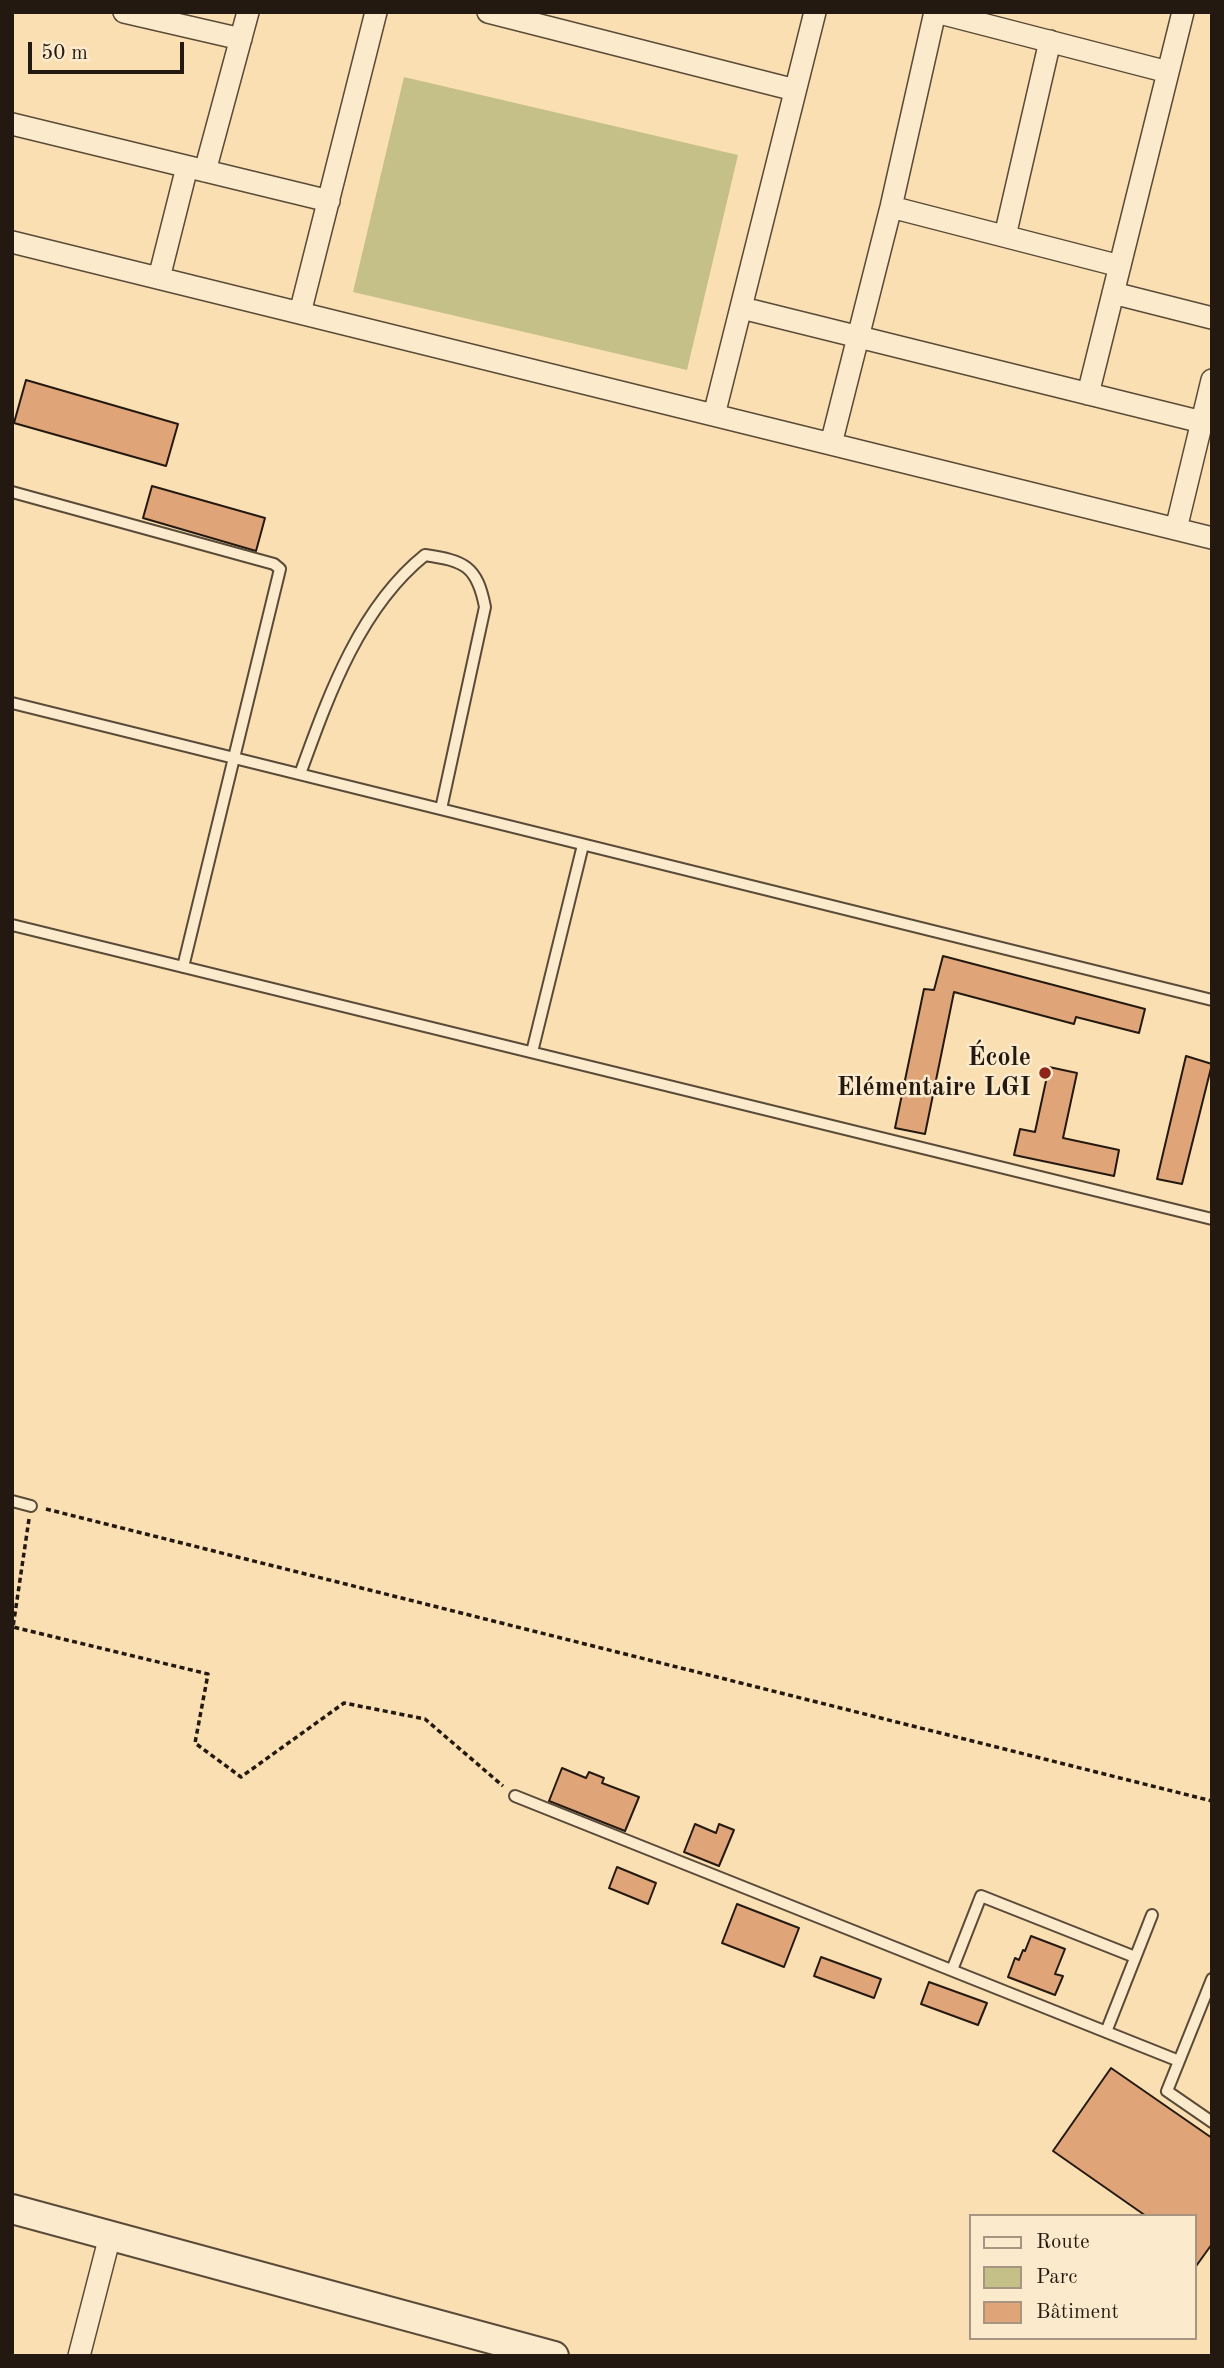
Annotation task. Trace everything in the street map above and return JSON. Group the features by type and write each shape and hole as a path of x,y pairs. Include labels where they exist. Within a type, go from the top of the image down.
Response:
{"street":[{"path":"124,12 240,39"},
{"path":"159,278 248,12"},
{"path":"300,313 376,12"},
{"path":"488,12 795,90"},
{"path":"714,415 815,12"},
{"path":"831,444 891,207 936,12 1168,72"},
{"path":"1088,394 1183,12"},
{"path":"1005,236 1050,41"},
{"path":"12,124 329,201"},
{"path":"891,207 1120,266"},
{"path":"12,242 1212,538"},
{"path":"1113,293 1212,318"},
{"path":"742,308 1088,394 1206,412"},
{"path":"1175,529 1212,380"},
{"path":"12,2209 554,2356"},
{"path":"79,2356 110,2236"}],"lane":[{"path":"12,492 278,566 280,569 183,967"},
{"path":"300,774 324,709 364,626 404,572 425,555 447,558 470,569 480,581 485,607 441,809"},
{"path":"12,703 1212,1000"},
{"path":"532,1052 583,845"},
{"path":"12,925 1212,1219"},
{"path":"12,1501 31,1506"},
{"path":"515,1796 1179,2061"},
{"path":"951,1970 981,1896 1135,1957"},
{"path":"1106,2032 1152,1915"},
{"path":"1212,1979 1167,2091 1212,2122"}],"path":[{"path":"515,1796 425,1720 344,1703 241,1777 195,1743 208,1674 13,1627 31,1506 1212,1801"}],"green space":[{"path":"404,77 738,155 687,370 353,292"}],"building":[{"path":"26,380 178,424 166,466 14,423"},
{"path":"152,486 265,518 256,551 143,518"},
{"path":"943,956 1145,1009 1139,1033 1076,1017 1074,1024 954,992 925,1134 895,1128 924,989 934,990"},
{"path":"1186,1056 1212,1064 1182,1184 1157,1179"},
{"path":"1049,1067 1077,1073 1063,1138 1119,1150 1114,1176 1014,1155 1020,1129 1035,1132"},
{"path":"562,1768 586,1778 589,1772 604,1778 602,1783 639,1797 625,1831 549,1801"},
{"path":"695,1824 716,1833 719,1824 734,1830 719,1866 684,1852"},
{"path":"617,1867 656,1883 648,1904 609,1888"},
{"path":"737,1904 799,1928 784,1967 722,1943"},
{"path":"1031,1936 1065,1949 1055,1974 1063,1976 1055,1995 1008,1977 1015,1958 1019,1960"},
{"path":"821,1957 881,1979 874,1998 814,1976"},
{"path":"929,1982 987,2003 978,2025 921,2004"},
{"path":"1111,2068 1212,2138 1212,2244 1196,2266 1196,2214 1143,2214 1053,2151"}],"place":[{"name":"École Elémentaire LGI","path":"1045,1073"}]}
